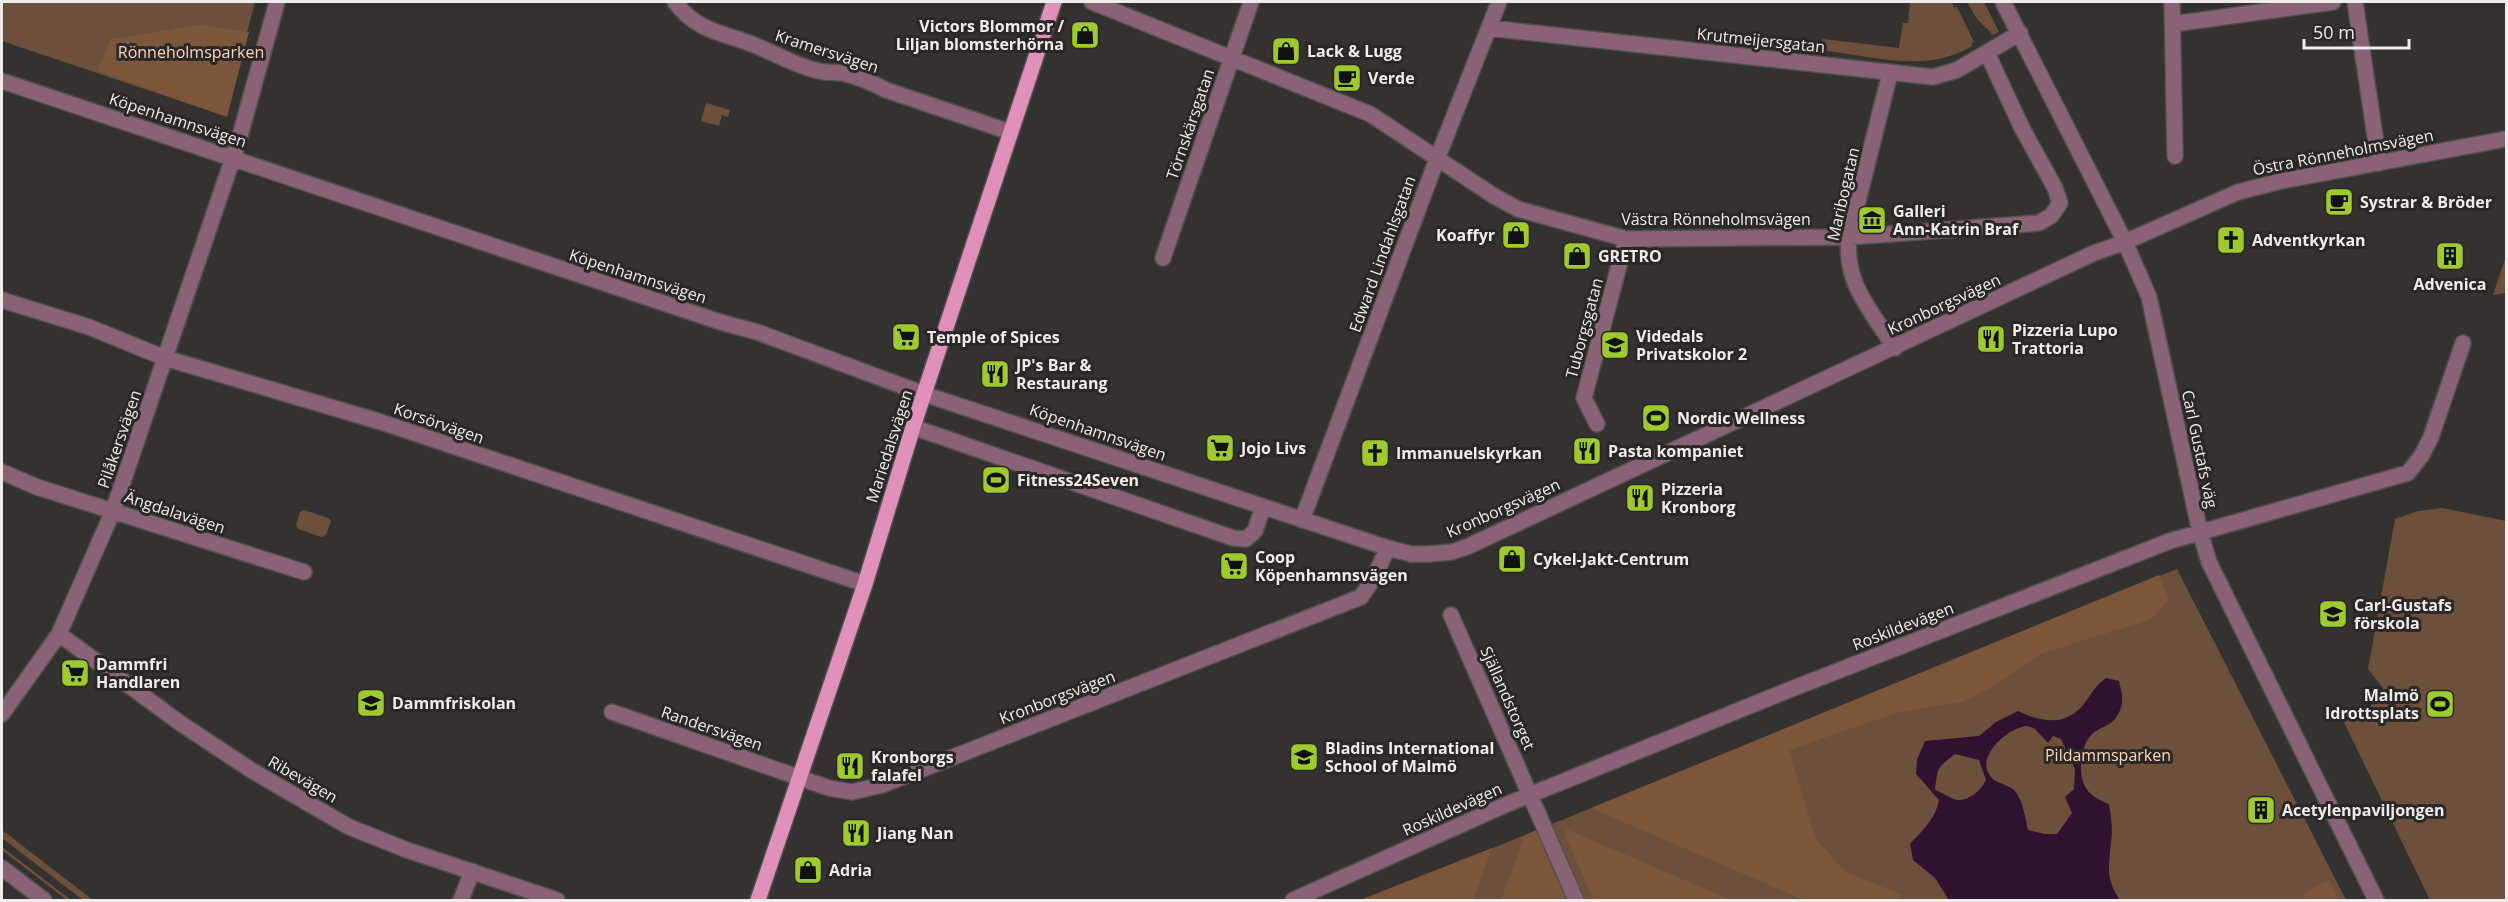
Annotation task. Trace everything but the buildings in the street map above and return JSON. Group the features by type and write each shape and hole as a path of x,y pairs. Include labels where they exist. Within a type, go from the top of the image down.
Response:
{"main road":[{"name":"Mariedalsvägen","path":"758,900 865,584 913,427 1054,2"}],"street":[{"name":"Pilåkersvägen","path":"2,714 59,634 113,511 232,158 277,2"},
{"name":"Kramersvägen","path":"675,2 685,16 712,32 825,72 841,73 868,81 886,90 1010,132"},
{"name":"Västra Rönneholmsvägen","path":"1092,2 1370,114 1518,209 1626,239 1850,237 2039,223 2051,216 2060,203 2055,188 2022,128 1987,53"},
{"name":"Törnskärsgatan","path":"1163,258 1251,2"},
{"name":"Edward Lindahlsgatan","path":"1302,520 1437,159 1499,2"},
{"name":"Carl Gustafs väg","path":"2003,2 2125,242 2149,297 2200,532 2209,562 2376,900"},
{"path":"2172,2 2175,156"},
{"path":"2173,24 2333,2"},
{"path":"2355,2 2379,163"},
{"name":"Krutmeijersgatan","path":"1489,28 1933,77 1957,70 2020,33"},
{"name":"Maribogatan","path":"1890,73 1847,257 1852,282 1895,348"},
{"name":"Köpenhamnsvägen","path":"2,81 418,222 720,322 757,332 924,394 1388,548"},
{"name":"Östra Rönneholmsvägen","path":"2125,242 2238,192 2281,181 2506,139"},
{"name":"Tuborgsgatan","path":"1598,424 1584,398 1626,239"},
{"name":"Kronborgsvägen","path":"800,777 829,788 852,792 889,782 1361,597 1372,581 1388,548 1411,554 1428,554 1452,552 1469,546 2094,253 2125,242"},
{"name":"Korsörvägen","path":"2,300 89,327 165,358 381,422 865,584"},
{"name":"Roskildevägen","path":"1293,900 1532,795 1851,666 2200,532 2408,473 2431,437 2463,343"},
{"path":"913,427 1233,538 1246,539 1255,531 1263,507"},
{"name":"Ängdalavägen","path":"2,472 37,487 304,572"},
{"name":"Själlandstorget","path":"1451,615 1532,795 1576,900"},
{"name":"Ribevägen","path":"59,634 117,674 180,723 272,783 349,827 557,900"},
{"name":"Randersvägen","path":"612,712 800,777"},
{"path":"2,868 44,900"},
{"path":"461,900 472,871"}],"green space":[{"name":"Rönneholmsparken","path":"2,2 255,2 225,116 2,41"},
{"path":"1910,2 1952,2 1954,8 1957,7 1974,42 1972,46 1955,54 1917,61 1878,59 1821,50 1823,39 1899,48 1903,23 1908,23"},
{"path":"1967,2 1984,2 1999,32 1993,35 1977,19"},
{"path":"201,25 249,32 227,117 98,71 110,40"},
{"path":"706,103 730,110 728,117 722,115 719,126 701,121"},
{"path":"2506,256 2506,293 2493,295"},
{"name":"Malmö Idrottsplats","path":"2442,508 2506,521 2506,900 2430,900 2343,720 2379,701 2383,688 2368,669 2395,519 2418,511"},
{"path":"304,510 331,521 326,535 322,537 298,529 296,525 300,512"},
{"name":"Pildammsparken","path":"2177,569 2346,900 1360,900 1400,886"},
{"path":"2159,575 2169,600 2151,619 2040,654 2000,682 1963,702 1899,712 1789,750 1816,840 1846,872 1900,894 1901,900 1804,900 1591,808"},
{"path":"1539,829 1568,900 1501,900 1525,835"},
{"path":"1566,829 1731,900 1593,900 1566,836"},
{"path":"2,830 93,900 83,900 2,838"},
{"path":"2,847 71,900 67,900 2,850"},
{"path":"1492,848 1473,900 1360,900"},
{"path":"2329,880 2339,900 2306,900 2303,894"}],"shaded area":[{"path":"2106,678 2119,681 2122,695 2120,712 2108,725 2091,735 2083,752 2081,772 2088,791 2109,804 2112,832 2109,872 2112,885 2120,900 1949,900 1935,878 1913,860 1910,844 1932,818 1939,800 1916,774 1917,760 1925,741 1979,736 1996,722 2018,711 2044,720 2061,719 2077,711","holes":["2026,726 2034,728 2048,743 2053,736 2061,739 2075,769 2074,789 2065,797 2072,813 2057,834 2028,830 2017,794 2012,788 1993,779 1988,771 1986,763 1994,746 2009,733","1955,754 1979,760 1986,780 1977,792 1963,800 1953,799 1935,790 1939,769"]}],"place":[{"name":"Victors Blommor / Liljan blomsterhörna","path":"1085,35"},
{"name":"Lack & Lugg","path":"1286,51"},
{"name":"Verde","path":"1347,78"},
{"name":"Systrar & Bröder","path":"2339,202"},
{"name":"Galleri Ann-Katrin Braf","path":"1872,220"},
{"name":"Koaffyr","path":"1516,235"},
{"name":"Adventkyrkan","path":"2231,240"},
{"name":"GRETRO","path":"1577,256"},
{"name":"Advenica","path":"2450,256"},
{"name":"Temple of Spices","path":"906,337"},
{"name":"Pizzeria Lupo Trattoria","path":"1991,339"},
{"name":"Videdals Privatskolor 2","path":"1615,345"},
{"name":"JP's Bar & Restaurang","path":"995,374"},
{"name":"Nordic Wellness","path":"1656,418"},
{"name":"Jojo Livs","path":"1220,448"},
{"name":"Pasta kompaniet","path":"1587,451"},
{"name":"Immanuelskyrkan","path":"1375,453"},
{"name":"Fitness24Seven","path":"996,480"},
{"name":"Pizzeria Kronborg","path":"1640,498"},
{"name":"Cykel-Jakt-Centrum","path":"1512,559"},
{"name":"Coop Köpenhamnsvägen","path":"1234,566"},
{"name":"Carl-Gustafs förskola","path":"2333,614"},
{"name":"Dammfri Handlaren","path":"75,673"},
{"name":"Dammfriskolan","path":"371,703"},
{"name":"Malmö Idrottsplats","path":"2440,704"},
{"name":"Bladins International School of Malmö","path":"1304,757"},
{"name":"Kronborgs falafel","path":"850,766"},
{"name":"Acetylenpaviljongen","path":"2261,810"},
{"name":"Jiang Nan","path":"856,833"},
{"name":"Adria","path":"808,870"}]}
